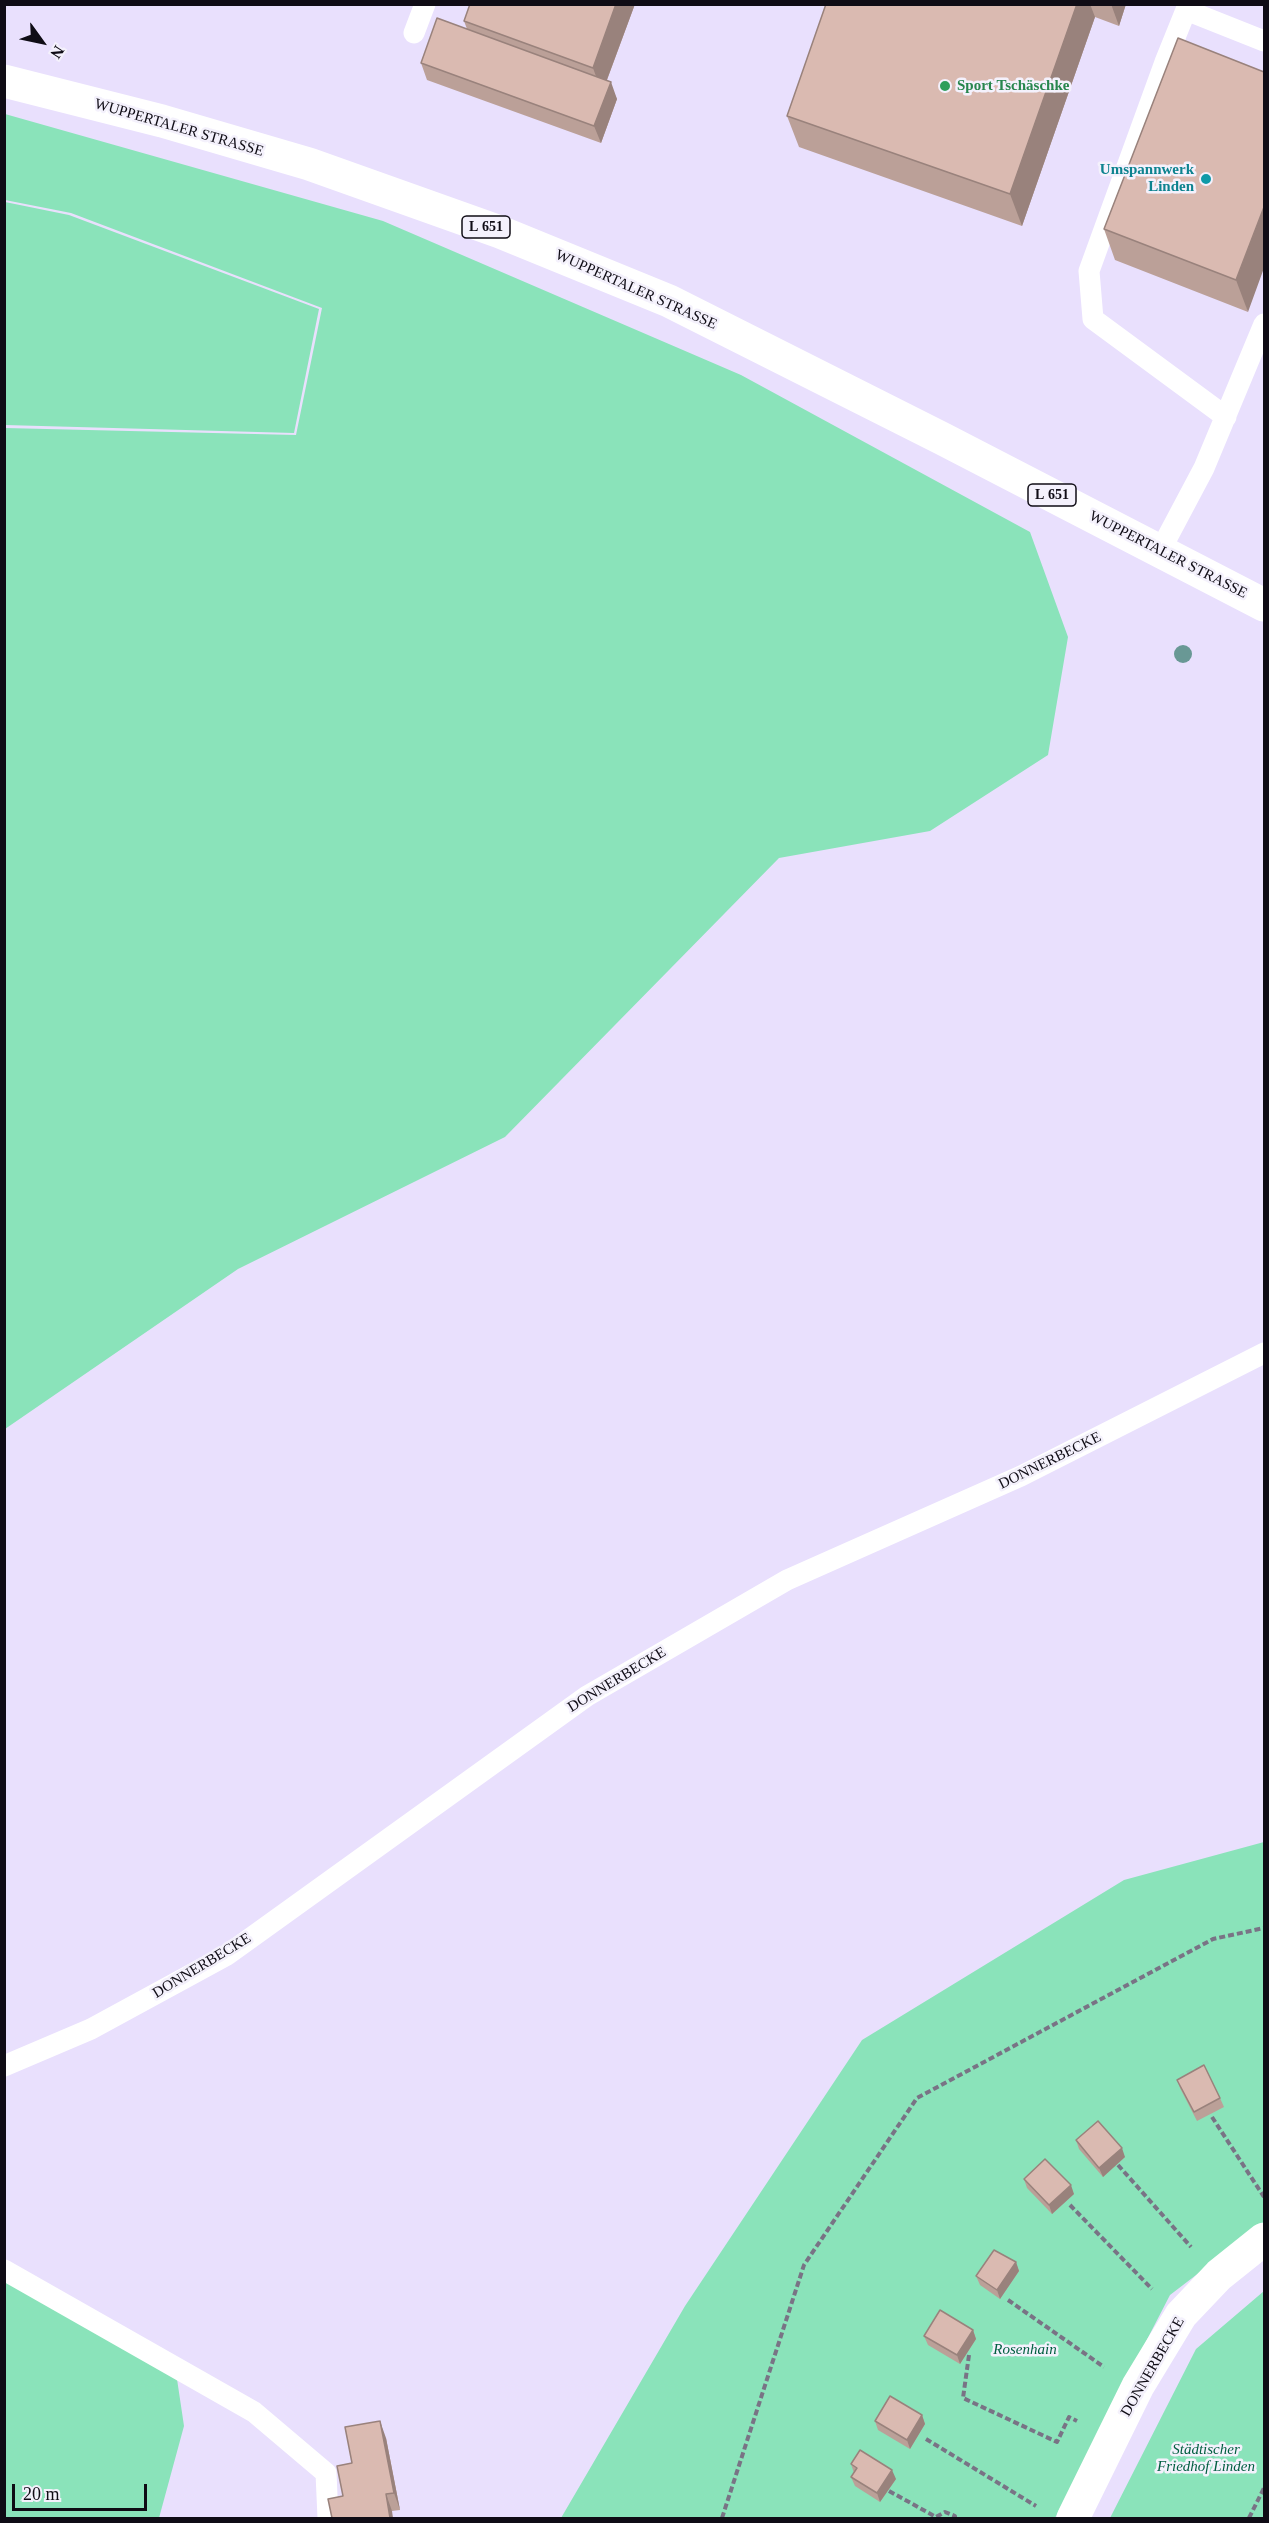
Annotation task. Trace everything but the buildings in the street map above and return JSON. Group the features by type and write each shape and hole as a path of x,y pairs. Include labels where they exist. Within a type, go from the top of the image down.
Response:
{"main road":[{"name":"WUPPERTALER STRASSE","path":"4,81 162,121 309,164 500,232 669,301 933,433 1264,605"},
{"name":"DONNERBECKE","path":"1060,2515 1112,2441 1138,2386 1181,2315 1220,2275 1264,2239"}],"lane":[{"path":"414,33 425,4"},
{"path":"1226,417 1093,319 1089,271 1186,10 1264,41"},
{"path":"1160,551 1204,468 1264,324"},
{"name":"DONNERBECKE","path":"4,2066 92,2029 227,1955 587,1696 788,1580 1020,1476 1264,1353"},
{"path":"4,2270 254,2412 326,2473 328,2518"}],"path":[{"path":"722,2518 804,2265 917,2098 1214,1939 1264,1928"},
{"path":"1212,2117 1264,2197"},
{"path":"1118,2165 1194,2250 1220,2275"},
{"path":"1070,2205 1153,2290 1181,2315"},
{"path":"1008,2300 1115,2374 1138,2386"},
{"path":"969,2355 963,2398 1057,2442 1069,2416 1112,2441"},
{"path":"926,2439 1060,2515"},
{"path":"1249,2518 1264,2488"},
{"path":"889,2492 936,2517 945,2512 955,2518"}],"green space":[{"path":"5,114 383,221 741,375 1030,532 1068,637 1048,755 930,831 779,858 505,1137 238,1269 5,1429 5,428 296,435 322,308 71,213 5,200"},
{"path":"5,202 69,215 319,309 294,433 5,425"},
{"name":"Rosenhain","path":"1264,1842 1264,2223 1170,2295 1055,2518 561,2518 685,2306 862,2040 1124,1880"},
{"path":"4,2280 177,2379 184,2426 159,2518 5,2518"},
{"name":"Städtischer Friedhof Linden","path":"1264,2291 1264,2518 1110,2518 1196,2349"}],"place":[{"name":"Sport Tschäschke","path":"945,86"},
{"name":"Umspannwerk Linden","path":"1206,179"}]}
